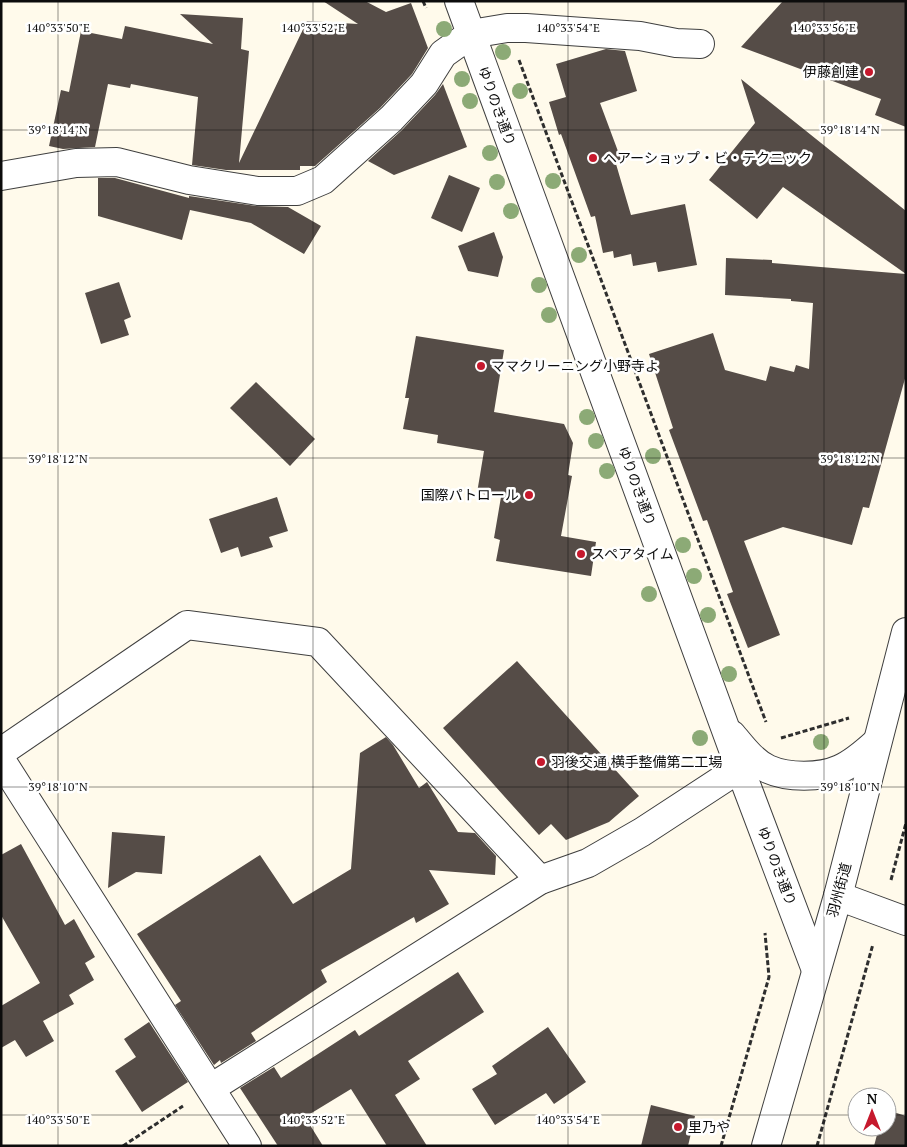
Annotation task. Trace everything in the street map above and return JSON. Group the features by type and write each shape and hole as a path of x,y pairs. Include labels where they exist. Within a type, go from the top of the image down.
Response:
{"street":[{"name":"ゆりのき通り","path":"459,1 816,970"},
{"path":"1,176 76,163 117,162 189,180 258,191 297,191 323,180 391,119 424,84 443,54 471,34 507,28 640,36 676,43 700,44"},
{"path":"1,752 187,625 318,642 540,880"},
{"name":"羽州街道","path":"766,1146 838,896 906,632"},
{"path":"726,728 750,756 767,768 792,775 816,775 839,770 862,756 877,742"},
{"path":"1,760 248,1146"},
{"path":"211,1088 540,880 588,864 642,832 740,768"},
{"path":"838,896 894,917"}],"path":[{"path":"423,1 443,54"},
{"path":"507,28 769,731"},
{"path":"772,740 849,718"},
{"path":"817,1146 894,917 906,823"},
{"path":"721,1146 769,977 765,927"},
{"path":"123,1146 211,1088"}],"building":[{"path":"323,1 365,1 386,12 411,3 428,48 412,74 380,108 315,166 300,166 300,170 226,170 192,165 198,97 131,84 130,88 108,84 95,147 63,149 49,146 61,90 69,92 81,31 122,39 125,26 213,44 180,14 243,18 241,49 249,51 239,163 307,21 358,24"},
{"name":"伊藤創建","path":"783,1 906,1 906,127 875,115 881,99 741,47"},
{"path":"606,49 625,51 637,91 600,103 622,162 616,164 631,215 685,204 697,265 658,272 656,262 633,266 631,254 614,258 613,251 603,253 595,216 591,217 561,134 559,135 549,102 566,97 556,64"},
{"path":"741,79 906,211 906,274 783,187 757,219 709,180 755,123"},
{"path":"443,84 467,147 394,175 368,161 402,130"},
{"path":"449,175 480,188 462,232 431,218"},
{"path":"98,178 115,178 189,198 189,196 256,206 288,207 321,226 304,254 251,223 190,210 182,240 98,216"},
{"path":"494,232 503,257 498,277 468,271 458,246"},
{"path":"726,258 772,260 772,263 906,274 906,375 869,508 863,507 852,545 783,527 744,541 780,635 748,648 727,594 733,592 707,520 703,521 669,430 673,428 649,354 713,333 725,370 766,381 770,366 794,372 796,365 809,369 813,303 791,301 791,299 725,295"},
{"path":"119,282 131,317 124,320 129,335 101,344 85,293"},
{"path":"416,336 504,350 494,412 564,424 573,443 568,475 572,476 561,536 596,542 591,576 496,561 500,540 494,538 501,497 477,493 484,451 437,443 438,435 403,429 409,398 405,398"},
{"path":"256,382 315,439 290,466 230,408"},
{"path":"277,497 288,531 269,537 273,547 241,557 238,547 221,553 209,519"},
{"name":"羽後交通 横手整備第二工場","path":"517,661 639,796 609,822 566,840 551,824 539,835 443,728"},
{"path":"386,737 393,745 419,788 427,782 458,832 475,833 496,856 495,875 429,870 449,904 416,923 414,917 321,970 327,982 251,1033 256,1041 221,1063 220,1060 214,1065 175,1005 181,1001 137,934 260,855 293,904 351,869 360,753"},
{"path":"112,832 165,836 162,874 136,872 108,888"},
{"path":"21,844 65,925 74,919 95,957 85,963 94,980 69,995 74,1004 43,1021 54,1041 26,1057 15,1040 1,1048 1,1006 40,983 1,915 1,855"},
{"path":"458,972 484,1012 408,1061 420,1079 395,1095 427,1146 387,1146 351,1089 305,1117 323,1146 278,1146 240,1088 274,1067 281,1078 355,1030 359,1036"},
{"path":"149,1022 188,1082 142,1112 115,1071 136,1057 124,1039"},
{"path":"548,1027 586,1082 554,1104 546,1093 495,1125 472,1089 497,1074 492,1066"},
{"name":"里乃や","path":"651,1105 695,1116 688,1146 641,1146"},
{"path":"897,1113 906,1116 906,1146 874,1146 876,1137 897,1137"}],"place":[{"name":"伊藤創建","path":"869,72"},
{"name":"ヘアーショップ・ビ・テクニック","path":"593,158"},
{"name":"ママクリーニング小野寺よ","path":"481,366"},
{"name":"国際パトロール","path":"529,495"},
{"name":"スペアタイム","path":"581,554"},
{"name":"羽後交通 横手整備第二工場","path":"541,762"},
{"name":"里乃や","path":"678,1127"}]}
